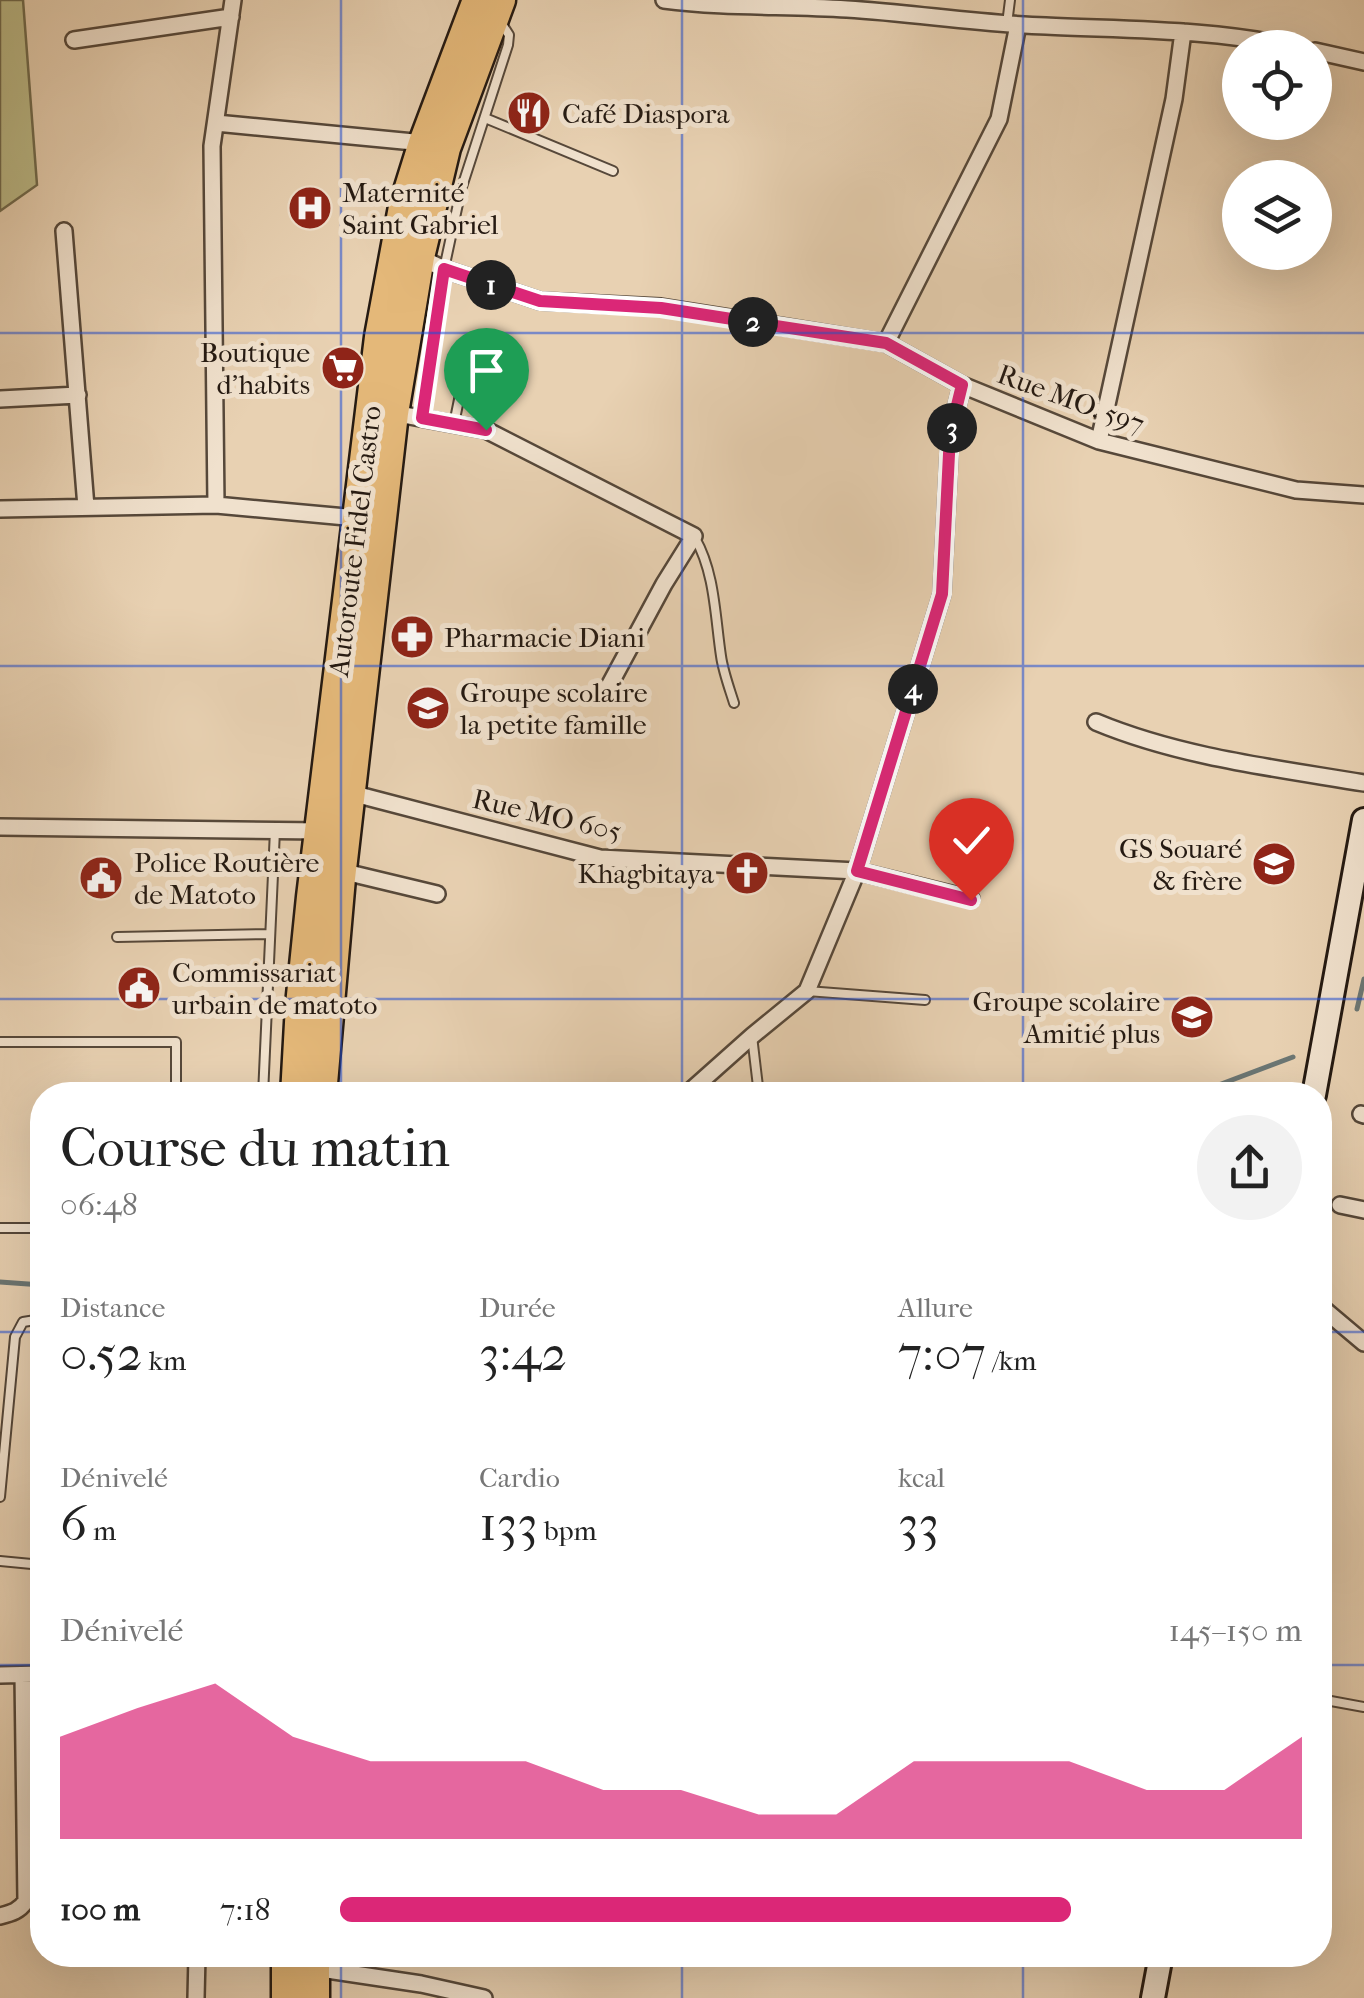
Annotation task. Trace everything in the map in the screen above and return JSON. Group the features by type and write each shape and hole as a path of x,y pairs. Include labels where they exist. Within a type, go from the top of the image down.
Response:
{"highway":[{"name":"Autoroute Fidel Castro","path":"297,1082 300,1005 380,337 392,266 424,143 491,4"},
{"name":"Autoroute Fidel Castro","path":"322,1082 351,793 445,148 491,4"},
{"path":"287,1998 307,1969"}],"street":[{"path":"216,505 212,146 234,0"},
{"path":"664,0 1222,36"},
{"path":"74,40 231,17"},
{"path":"886,343 999,119 1012,24"},
{"path":"1099,441 1174,99 1183,32"},
{"path":"1332,55 1364,62"},
{"path":"216,123 424,143"},
{"path":"64,231 86,507"},
{"name":"Rue MO. 597","path":"431,263 540,301 661,308 886,343 962,385 1099,441 1296,490 1364,495"},
{"path":"700,1082 807,990 857,871 942,594 950,434 962,385"},
{"path":"0,399 78,396"},
{"path":"407,415 486,430 694,536 608,686"},
{"path":"0,509 216,505 358,518"},
{"path":"1096,722 1232,762 1364,784"},
{"name":"Rue MO 605","path":"351,793 600,858 857,871 971,900"},
{"path":"1316,1082 1364,820"},
{"path":"0,827 321,831"},
{"path":"341,871 437,894"},
{"path":"1340,1205 1364,1210"},
{"path":"1332,1316 1364,1343"},
{"path":"0,1675 30,1675"},
{"path":"0,1916 22,1908 26,1901 22,1675"},
{"path":"196,1967 196,1998"},
{"path":"1153,1998 1158,1967"},
{"path":"307,1969 421,1984 484,1998"}],"lane":[{"path":"1010,0 1012,24"},
{"path":"431,263 461,190 508,45 509,34 491,4"},
{"path":"485,118 613,170"},
{"path":"454,424 466,365"},
{"path":"694,536 704,553 719,626 721,657 734,703"},
{"path":"264,1082 276,830"},
{"path":"117,937 270,934"},
{"path":"807,990 924,1000"},
{"path":"752,1036 757,1082"},
{"path":"0,1042 176,1042 176,1082"},
{"path":"0,1228 30,1228"},
{"path":"0,1497 15,1336 23,1322 30,1321"},
{"path":"0,1561 30,1564"},
{"path":"1332,1702 1364,1708"}],"shaded area":[{"path":"0,0 23,0 37,185 0,211"}],"waterway":[{"path":"1357,1009 1364,979"},
{"path":"1227,1082 1293,1057"},
{"path":"0,1282 30,1284"}],"place":[{"name":"Café Diaspora","path":"529,113"},
{"name":"Maternité Saint Gabriel","path":"310,208"},
{"name":"Boutique d'habits","path":"343,368"},
{"name":"Pharmacie Diani","path":"412,637"},
{"name":"Groupe scolaire la petite famille","path":"428,708"},
{"name":"GS Souaré & frère","path":"1274,864"},
{"name":"Khagbitaya","path":"747,873"},
{"name":"Police Routière de Matoto","path":"101,878"},
{"name":"Commissariat urbain de matoto","path":"139,988"},
{"name":"Groupe scolaire Amitié plus","path":"1192,1017"}],"route":[{"path":"486,430 422,418 444,269 540,301 661,308 886,343 962,385 950,434 942,594 857,871 971,900"}]}
